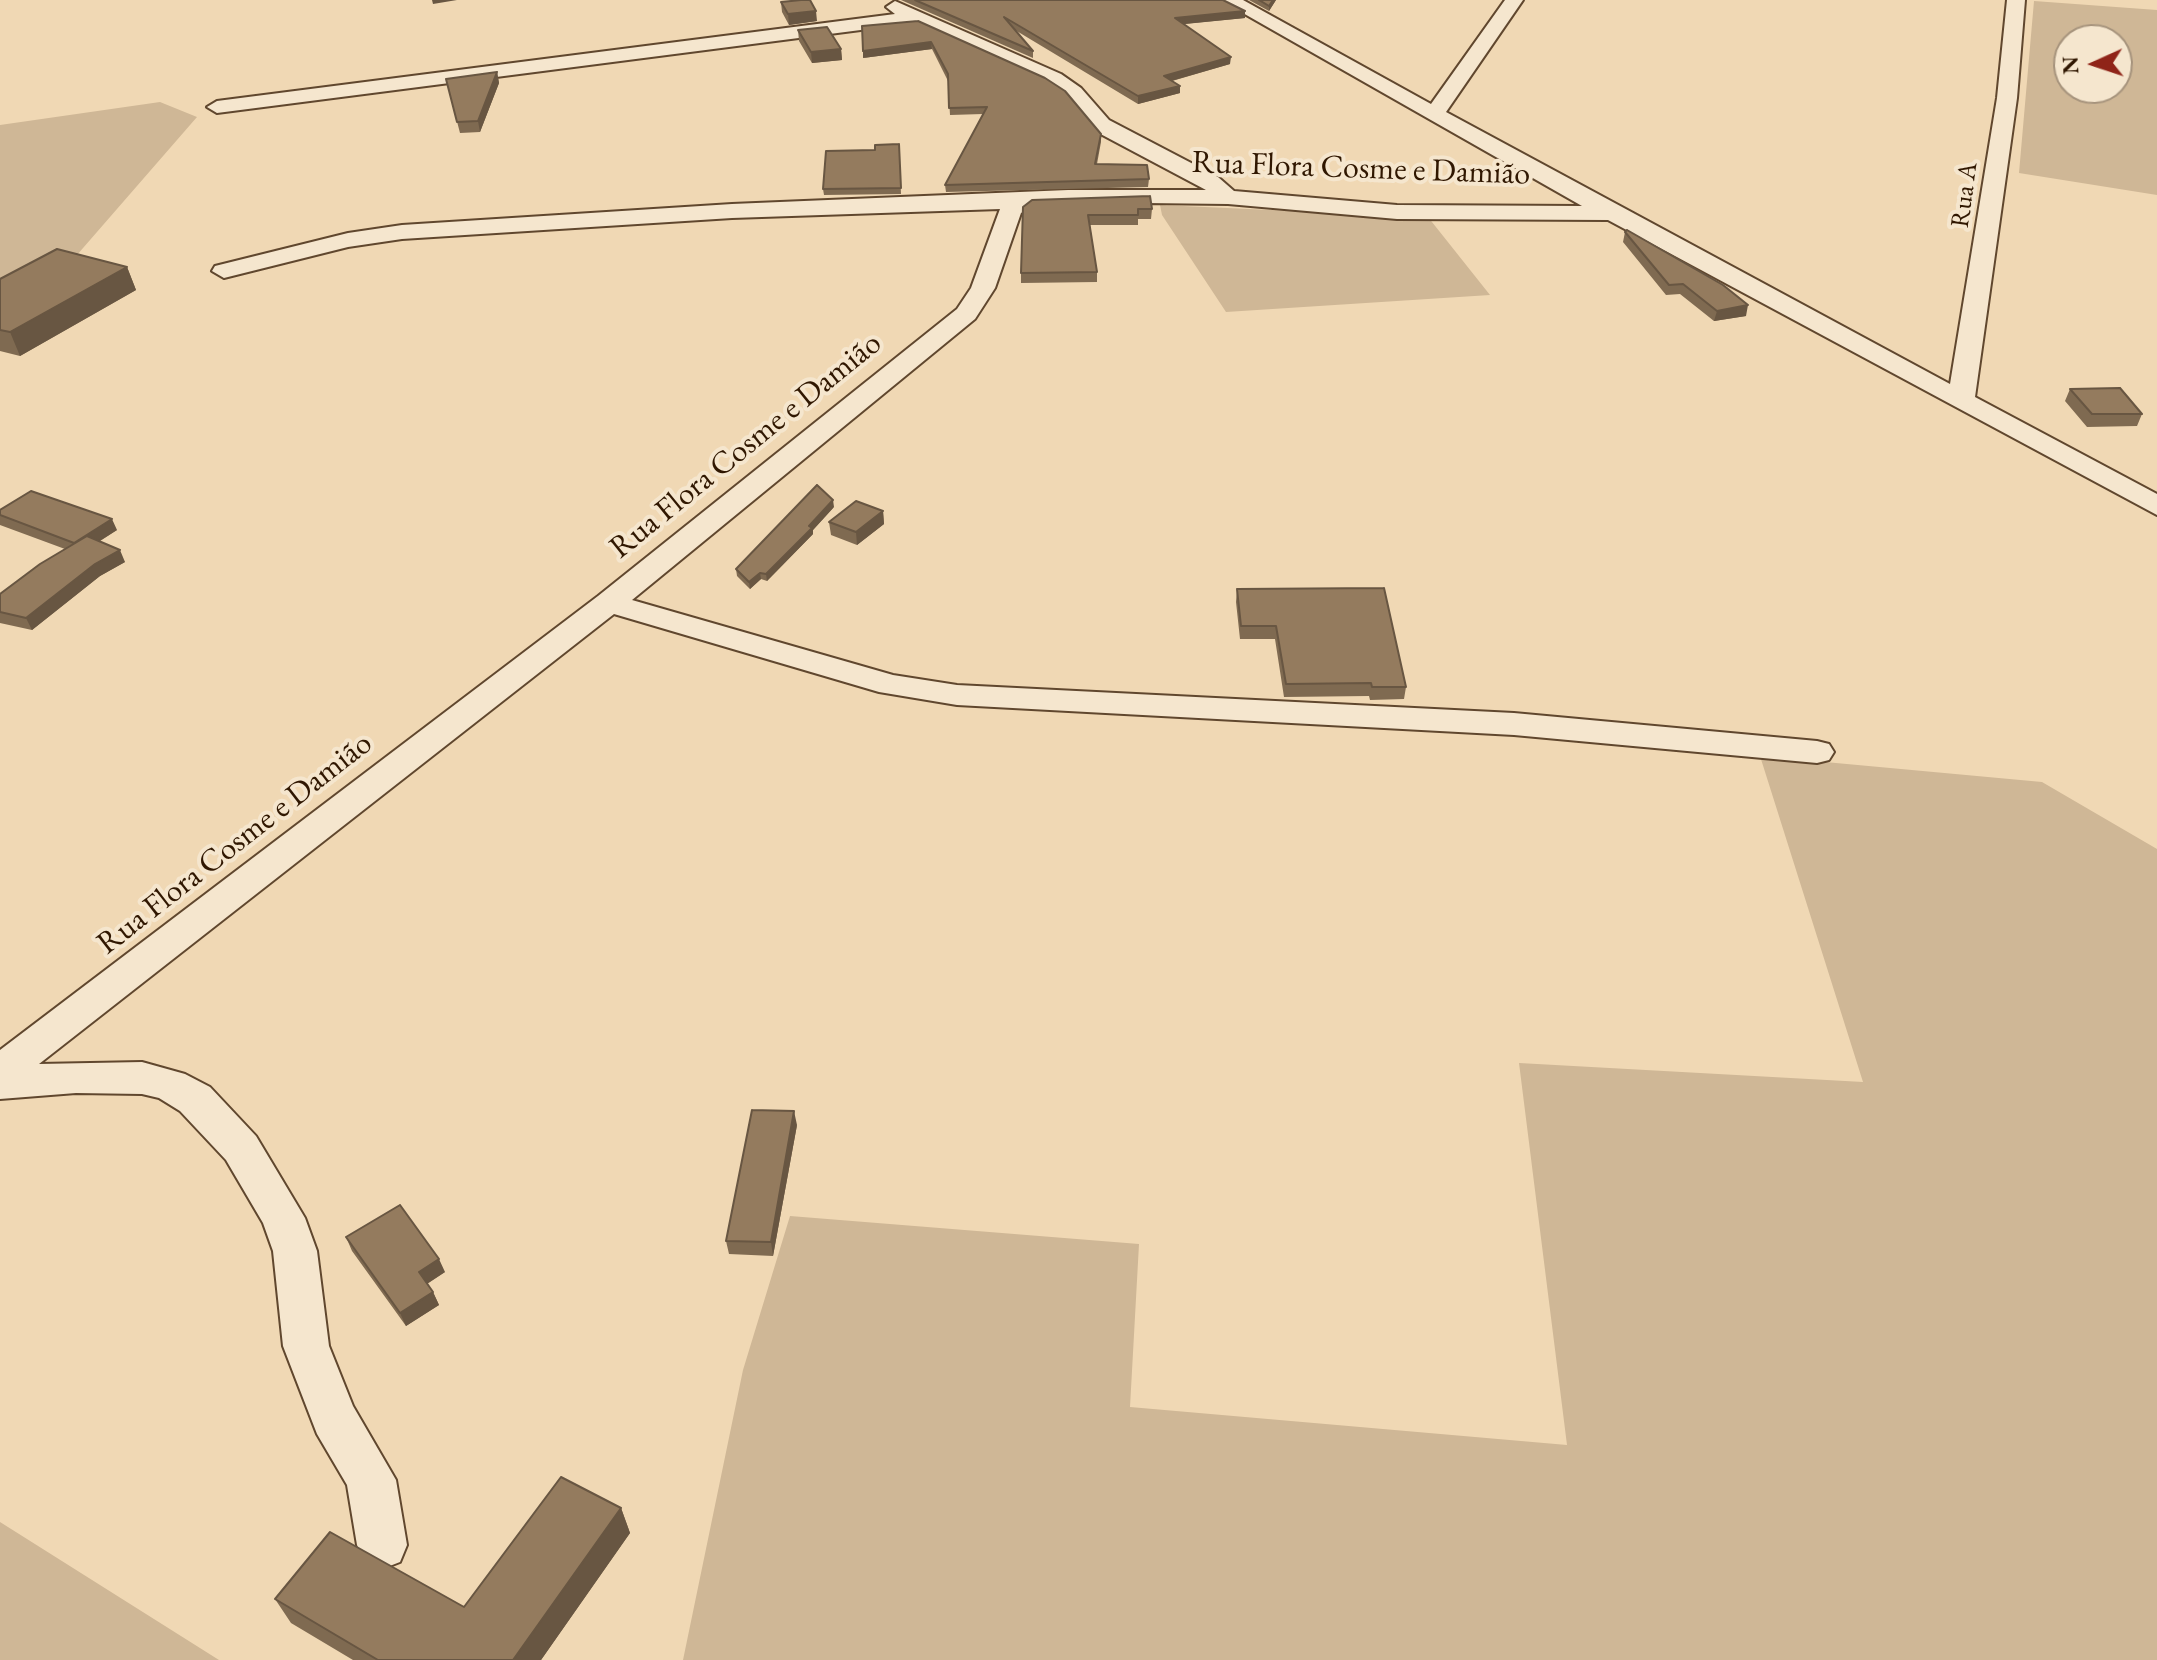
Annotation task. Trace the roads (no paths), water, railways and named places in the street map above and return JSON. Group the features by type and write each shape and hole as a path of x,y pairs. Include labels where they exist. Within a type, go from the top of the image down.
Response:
{"street":[{"path":"878,0 1054,78 1074,92 1101,125 1210,182 1228,197"},
{"path":"1229,0 1271,9 1434,114 1612,213 1961,397 2157,506"},
{"path":"1434,114 1514,0"},
{"name":"Rua A","path":"1961,397 2007,98 2016,0"},
{"path":"217,107 915,17"},
{"name":"Rua Flora Cosme e Damião","path":"0,1072 609,603 966,314 983,288 1011,209 1026,201 1068,197 1228,197 1342,209 1612,213"},
{"path":"224,271 348,240 402,232 732,211 1026,201"},
{"path":"609,603 891,685 957,695 1514,724 1817,752"},
{"path":"0,1083 115,1076 156,1081 195,1099 241,1148 283,1218 295,1251 306,1346 334,1418 371,1480 382,1545"}]}
